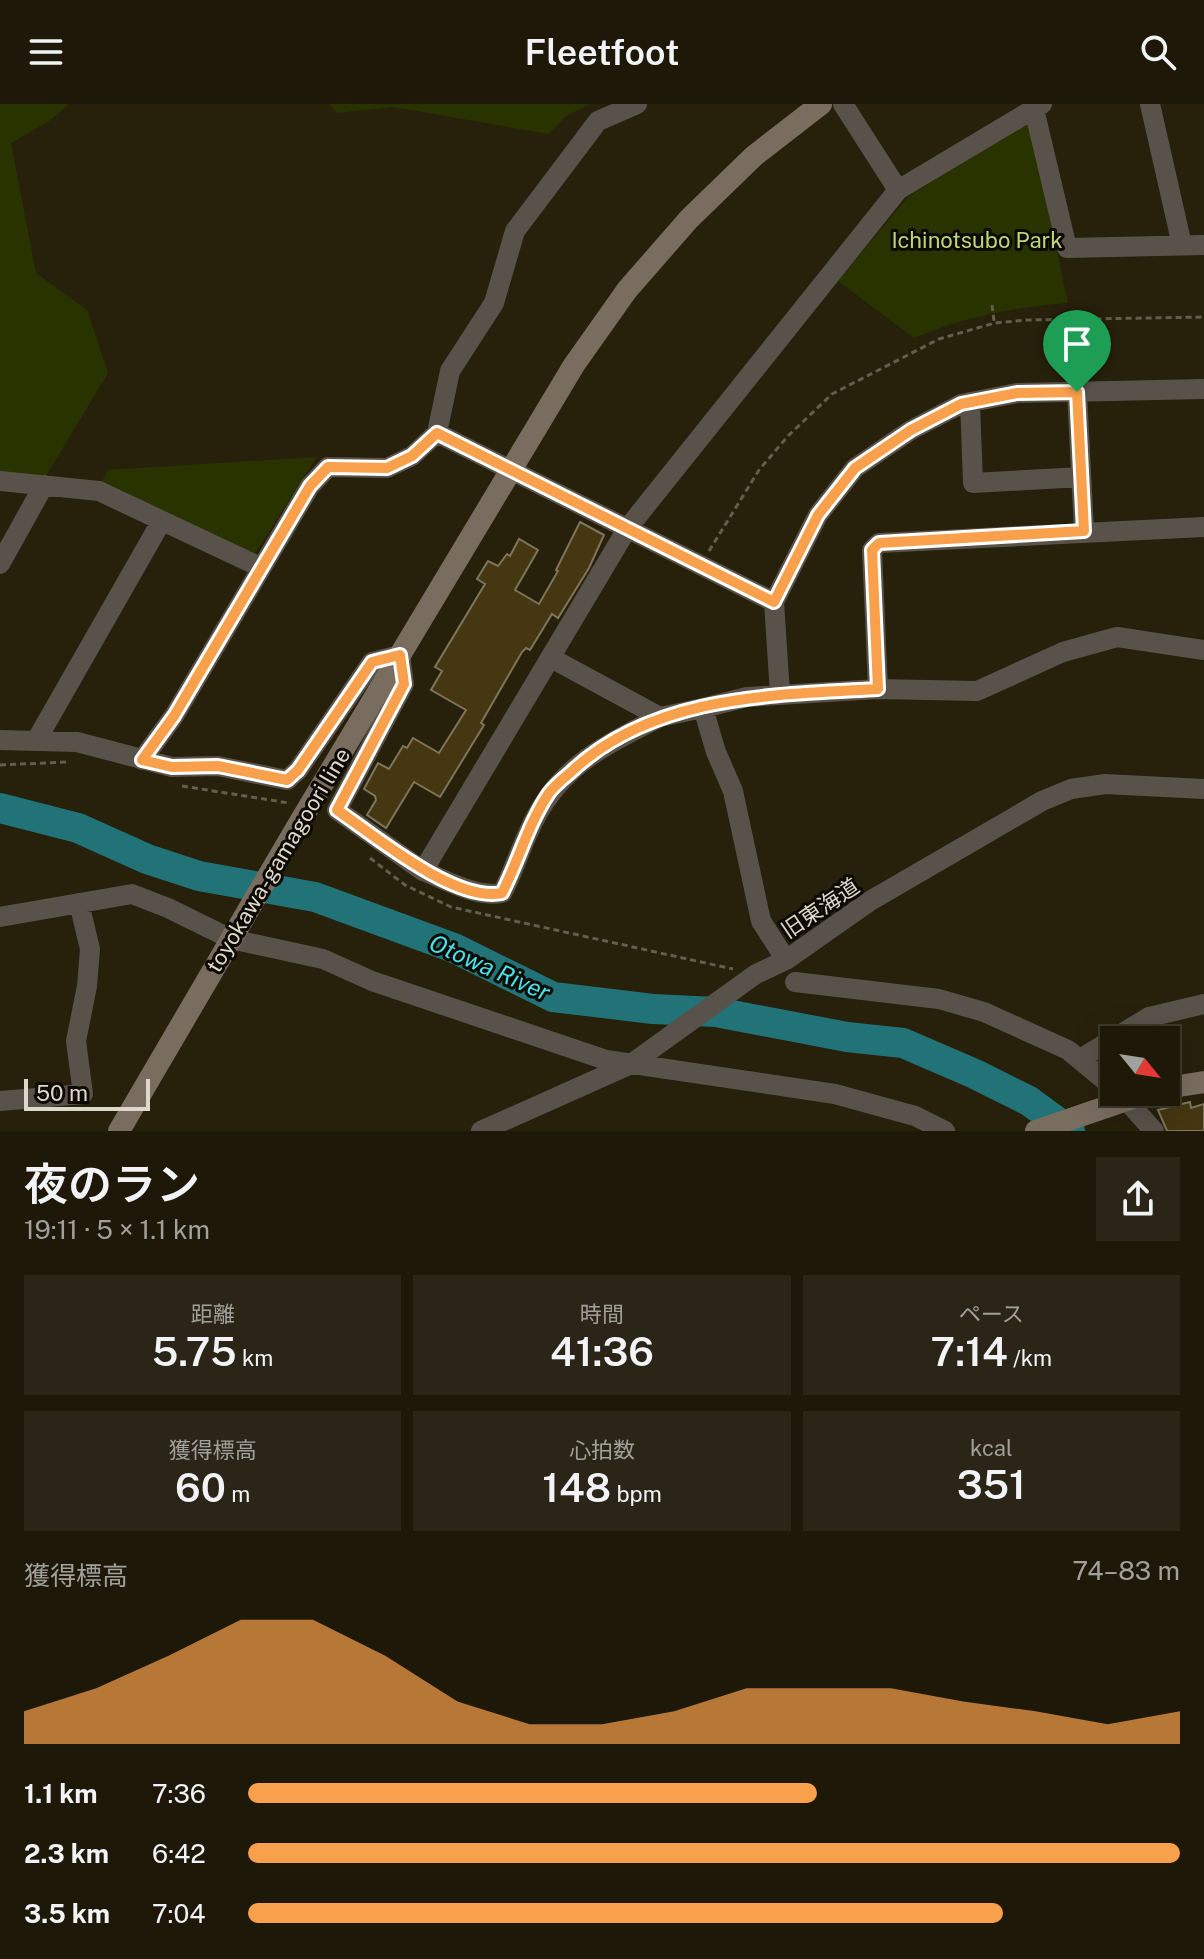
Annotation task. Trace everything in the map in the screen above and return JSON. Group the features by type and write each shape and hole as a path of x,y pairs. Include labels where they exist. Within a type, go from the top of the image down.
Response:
{"main road":[{"name":"toyokawa-gamagoori line","path":"119,1131 574,365 627,290 689,219 754,156 821,104"},
{"path":"1180,1086 1204,1082"},
{"path":"1036,1131 1100,1103"}],"street":[{"path":"142,760 174,716 310,486 328,467 387,468 412,456 437,433 450,371 494,303 515,231 598,121 637,104"},
{"path":"843,104 898,190"},
{"path":"1150,104 1182,245"},
{"path":"423,871 627,529 898,190 1038,106 1067,248 1204,245"},
{"path":"780,694 774,602 818,515 855,468 911,430 961,404 1017,393 1204,389"},
{"path":"1077,392 1084,531"},
{"path":"970,402 973,483 1081,477"},
{"path":"437,433 774,602"},
{"path":"0,481 99,491 260,567"},
{"path":"0,564 44,485"},
{"path":"36,741 161,522"},
{"path":"878,689 872,550 879,543 1204,527"},
{"path":"0,740 77,742 172,767 218,766 287,780 298,770 372,662 400,655 404,684 337,810 423,871 492,895 502,893 515,869 529,830 551,791 592,752 660,717 747,697 780,694 878,689 977,691 1063,652 1117,637 1204,650"},
{"path":"551,658 660,717"},
{"path":"703,708 716,752 733,791 761,921 786,960"},
{"name":"旧東海道","path":"481,1131 638,1060 748,980 786,960 870,901 1014,816 1071,789 1105,784 1204,789"},
{"path":"0,917 132,894 234,934 323,959 372,981 606,1060 638,1060 835,1094 915,1116 945,1131"},
{"path":"0,1101 83,1094 76,1041 87,986 90,949 79,903"},
{"path":"795,982 939,999 984,1012 1068,1050 1100,1077"},
{"path":"1080,1059 1149,1017 1204,1004"},
{"path":"1130,1106 1154,1131"}],"path":[{"path":"992,305 995,323"},
{"path":"706,554 759,470 788,436 832,394 939,339 995,323 1026,320 1204,317"},
{"path":"0,765 75,761"},
{"path":"451,907 748,980"}],"green space":[{"path":"0,104 69,104 48,122 11,143 36,273 87,310 108,373 46,476 0,475"},
{"path":"329,104 590,104 566,116 549,134 393,107 337,113"},
{"name":"Ichinotsubo Park","path":"1029,122 1068,303 990,314 914,338 838,281 909,196"},
{"path":"317,457 254,555 101,483 108,470"}],"building":[{"path":"580,522 604,535 589,568 558,618 552,614 530,650 526,648 522,652 481,723 484,725 440,797 414,782 386,828 367,815 376,800 364,789 378,763 389,769 403,746 407,748 413,738 439,753 466,710 431,690 442,671 435,667 485,584 477,579 488,561 498,566 507,554 510,556 519,539 538,550 515,590 539,604"},
{"path":"1190,1102 1191,1108 1204,1104 1204,1131 1167,1131 1158,1110"}],"waterway":[{"name":"Otowa River","path":"0,808 78,828 147,859 199,876 315,897 454,948 553,997 653,1009 716,1012 847,1037 903,1043 1029,1101 1070,1131"}],"route":[{"path":"1077,392 1084,531 879,543 872,550 878,689 747,697 660,717 592,752 551,791 529,830 515,869 502,893 492,895 423,871 337,810 404,684 400,655 372,662 298,770 287,780 218,766 172,767 142,760 174,716 310,486 328,467 387,468 412,456 437,433 774,602 818,515 855,468 911,430 961,404 1017,393 1077,392"}]}
